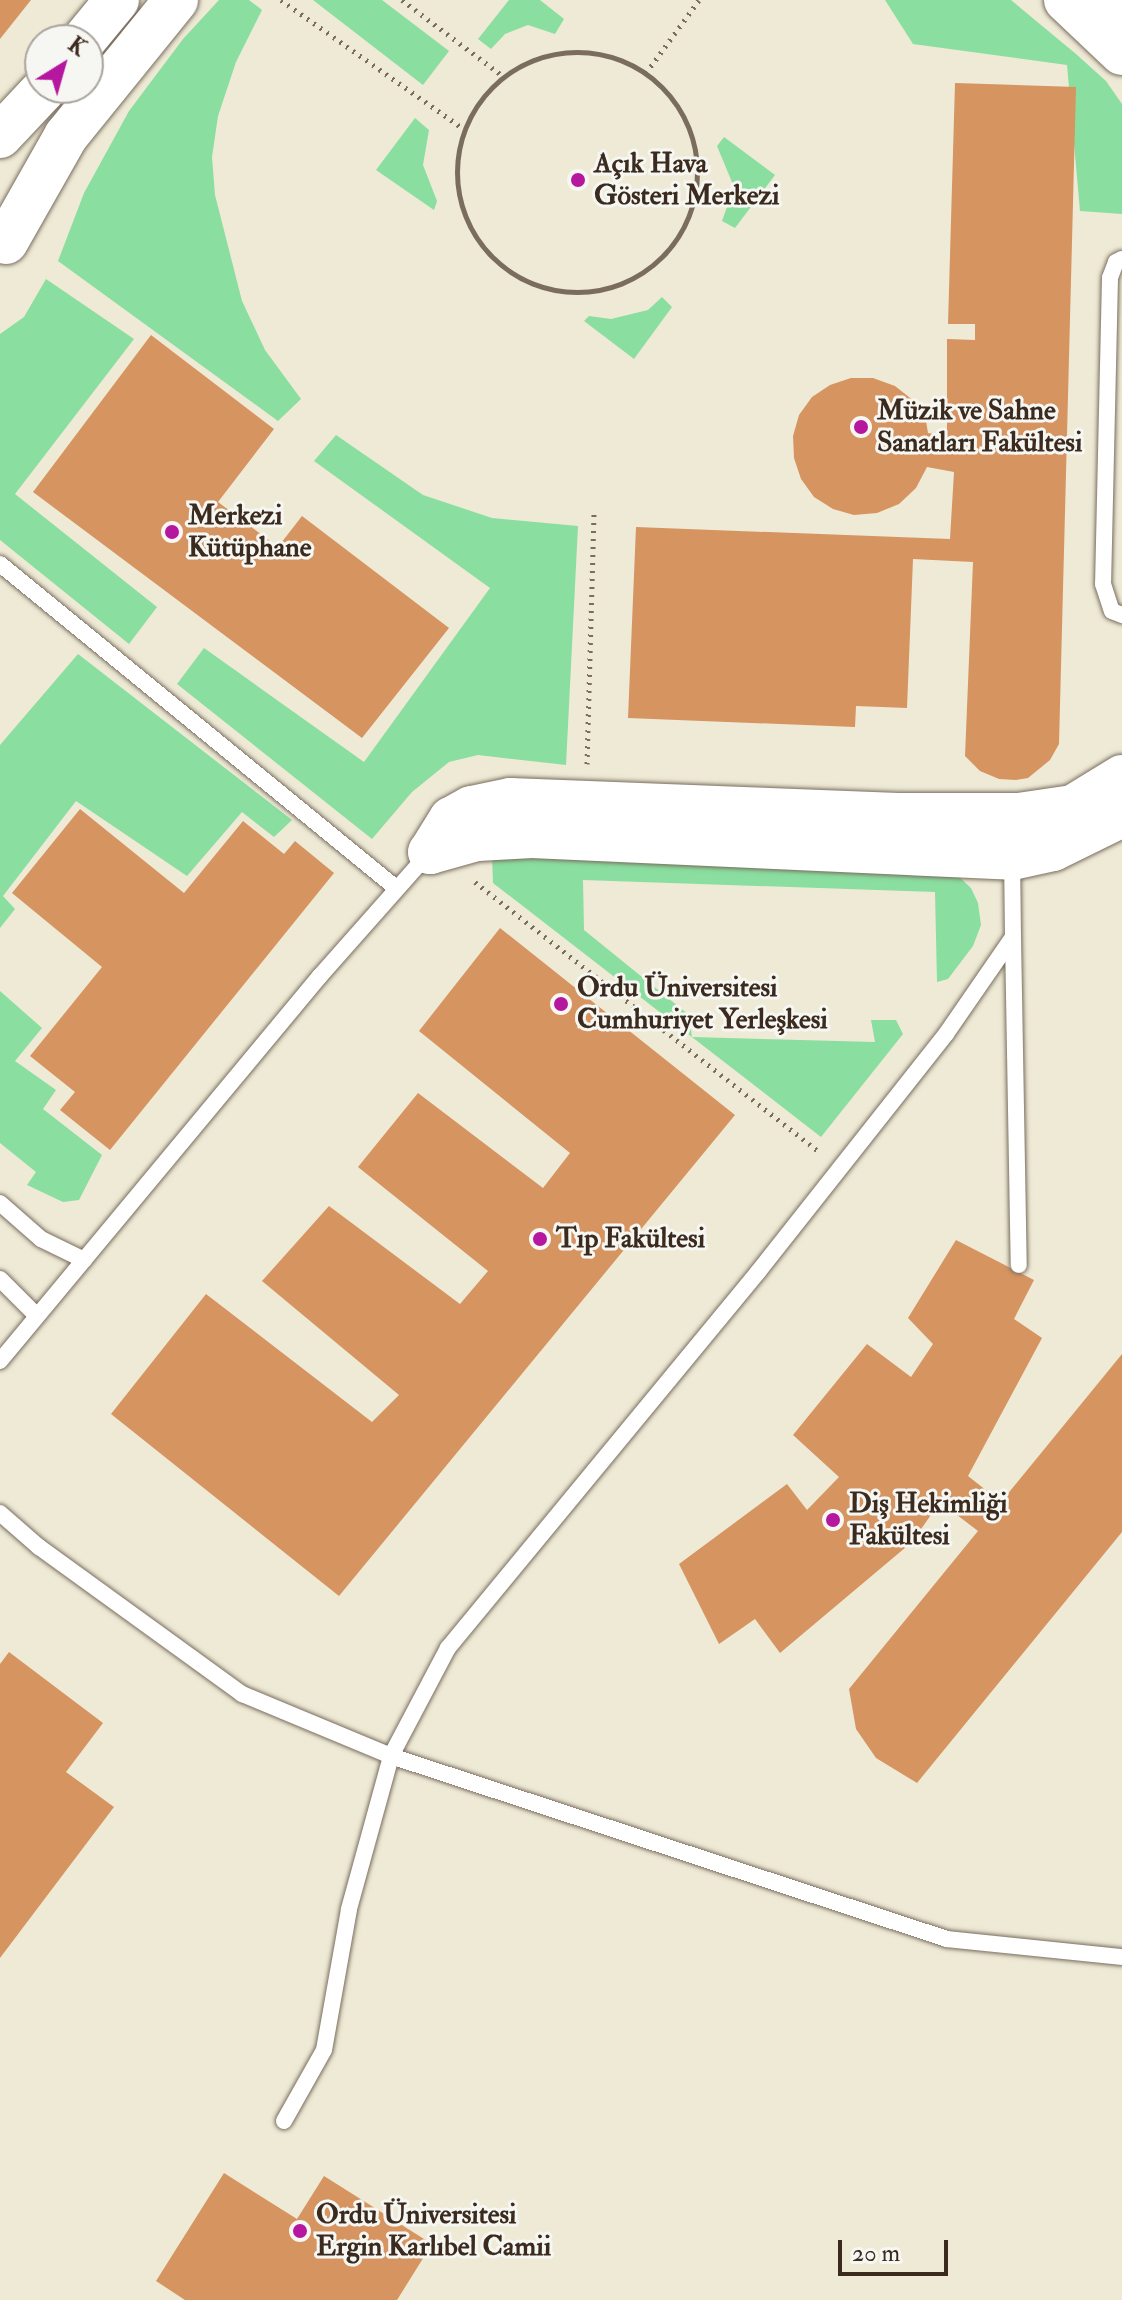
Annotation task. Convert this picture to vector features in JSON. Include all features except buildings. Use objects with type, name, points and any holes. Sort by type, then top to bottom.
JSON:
[{"type":"street","points":[[97,24],[117,0]]},
{"type":"street","points":[[2,240],[66,136],[176,0]]},
{"type":"street","points":[[1066,0],[1122,53]]},
{"type":"street","points":[[1114,0],[1122,8]]},
{"type":"street","points":[[0,136],[30,104]]},
{"type":"street","points":[[430,852],[451,819],[471,808],[510,800],[898,815],[1019,815],[1073,807],[1122,777]]},
{"type":"street","points":[[430,852],[477,839],[532,836],[1012,858],[1053,849],[1122,815]]},
{"type":"lane","points":[[1122,259],[1116,262],[1110,278],[1103,584],[1112,611],[1122,615]]},
{"type":"lane","points":[[0,564],[396,888]]},
{"type":"lane","points":[[0,1361],[396,888],[430,852]]},
{"type":"lane","points":[[1012,858],[1019,1265]]},
{"type":"lane","points":[[284,2121],[324,2050],[349,1909],[391,1756],[448,1648],[840,1168],[946,1034],[1013,937]]},
{"type":"lane","points":[[0,1203],[41,1239],[84,1260]]},
{"type":"lane","points":[[0,1279],[37,1316]]},
{"type":"lane","points":[[0,1513],[39,1547],[242,1694],[391,1756],[947,1939],[1122,1957]]},
{"type":"path","points":[[281,0],[464,129]]},
{"type":"path","points":[[402,0],[504,76]]},
{"type":"path","points":[[646,73],[699,0]]},
{"type":"path","points":[[566,51],[608,55],[646,73],[674,99],[691,133],[698,171],[693,208],[676,242],[649,270],[615,287],[578,294],[540,288],[506,271],[477,241],[459,203],[455,161],[464,129],[466,120],[491,86],[525,62],[566,51]]},
{"type":"path","points":[[586,777],[594,511]]},
{"type":"path","points":[[477,839],[475,882],[840,1168]]},
{"type":"green space","points":[[219,0],[249,0],[262,10],[236,62],[218,116],[212,157],[215,195],[242,301],[265,350],[301,399],[278,421],[58,261],[84,193],[129,111],[183,39]]},
{"type":"green space","points":[[313,0],[382,0],[449,51],[423,85]]},
{"type":"green space","points":[[509,0],[540,0],[564,19],[555,34],[528,25],[505,34],[491,49],[478,39]]},
{"type":"green space","points":[[885,0],[1011,0],[1106,81],[1122,104],[1122,214],[1080,211],[1067,65],[913,44]]},
{"type":"green space","points":[[415,118],[429,130],[423,165],[437,201],[434,210],[376,170]]},
{"type":"green space","points":[[724,137],[775,175],[735,228],[722,221],[734,187],[717,146]]},
{"type":"green space","points":[[46,279],[134,339],[15,494],[157,607],[129,644],[0,540],[0,334],[24,317]]},
{"type":"green space","points":[[662,297],[672,307],[634,359],[584,321],[589,316],[611,319],[648,310]]},
{"type":"green space","points":[[336,435],[423,495],[492,518],[578,526],[566,765],[478,755],[449,762],[412,792],[372,839],[177,684],[204,648],[364,762],[490,588],[314,461]]},
{"type":"green space","points":[[78,654],[292,820],[274,837],[242,812],[187,876],[76,801],[3,896],[15,909],[0,928],[0,745]]},
{"type":"green space","points":[[492,857],[924,867],[956,874],[971,888],[978,903],[981,925],[973,946],[948,979],[937,982],[935,892],[583,880],[584,930],[689,1015],[692,1037],[875,1042],[871,1020],[896,1020],[903,1034],[821,1137],[493,883]]},
{"type":"green space","points":[[0,991],[42,1028],[15,1061],[56,1090],[43,1109],[102,1155],[79,1200],[63,1202],[27,1185],[36,1172],[0,1143]]},
{"type":"place","name":"Açık Hava Gösteri Merkezi","points":[[578,180]]},
{"type":"place","name":"Müzik ve Sahne Sanatları Fakültesi","points":[[861,427]]},
{"type":"place","name":"Merkezi Kütüphane","points":[[172,532]]},
{"type":"place","name":"Ordu Üniversitesi Cumhuriyet Yerleşkesi","points":[[561,1004]]},
{"type":"place","name":"Tıp Fakültesi","points":[[540,1239]]},
{"type":"place","name":"Diş Hekimliği Fakültesi","points":[[833,1520]]},
{"type":"place","name":"Ordu Üniversitesi Ergin Karlıbel Camii","points":[[300,2231]]}]
